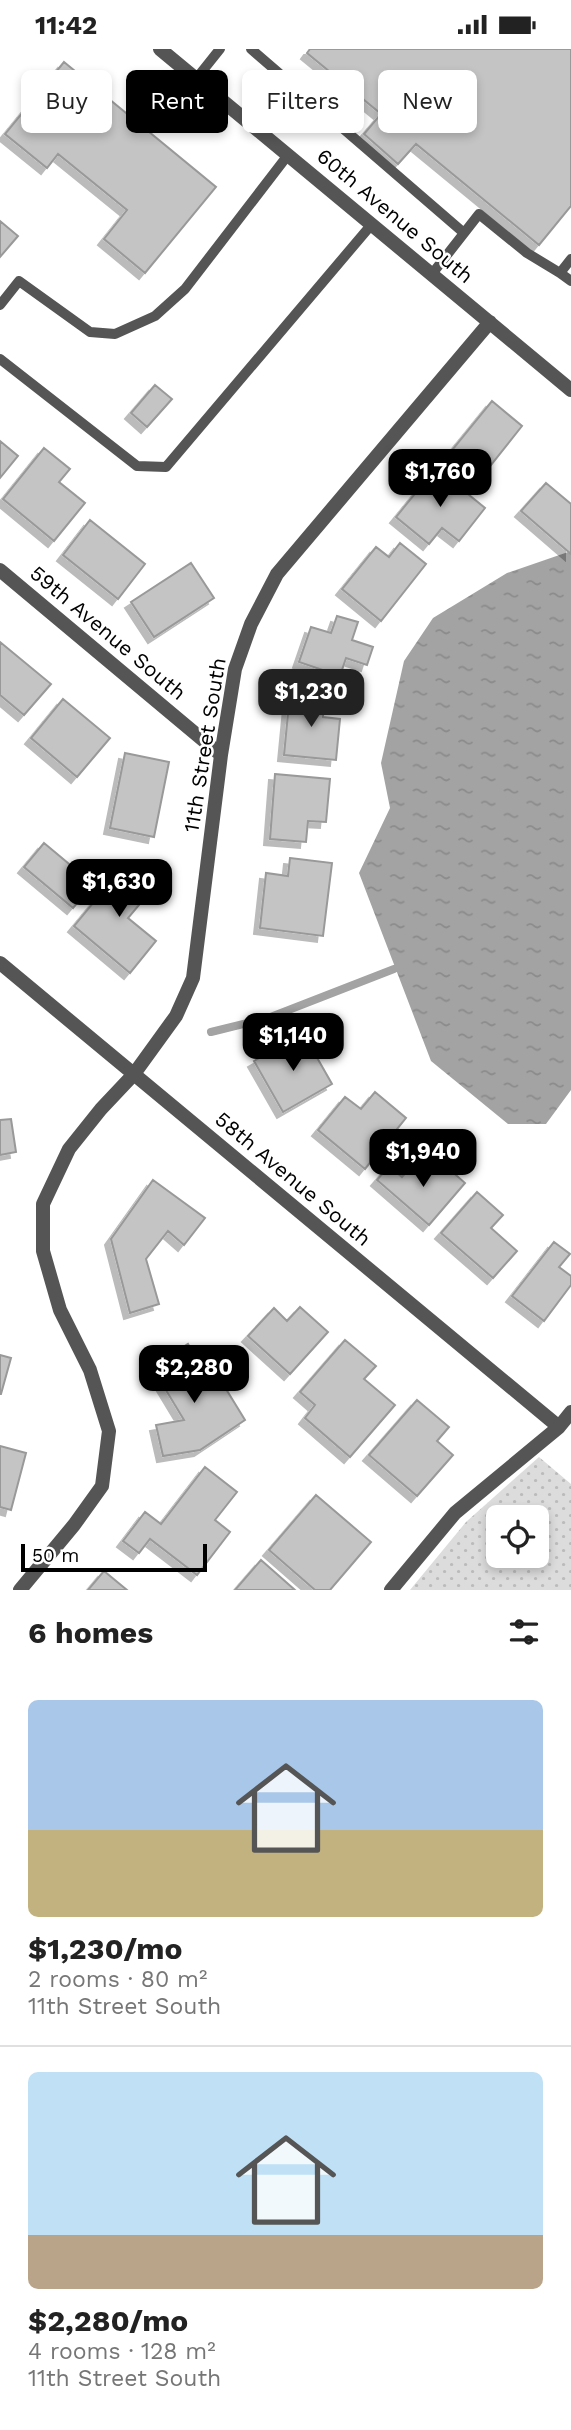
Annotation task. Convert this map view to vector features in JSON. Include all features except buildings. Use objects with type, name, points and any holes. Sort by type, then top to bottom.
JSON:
[{"type":"street","name":"60th Avenue South","points":[[160,49],[185,70]]},
{"type":"street","name":"60th Avenue South","points":[[228,105],[571,390]]},
{"type":"street","name":"11th Street South","points":[[20,1590],[103,1486],[109,1431],[90,1370],[60,1310],[43,1251],[43,1204],[69,1149],[134,1074],[176,1016],[193,978],[221,755],[236,669],[251,624],[277,574],[490,322]]},
{"type":"street","name":"59th Avenue South","points":[[0,570],[221,755]]},
{"type":"street","name":"58th Avenue South","points":[[0,963],[559,1427]]},
{"type":"street","points":[[391,1590],[455,1513],[559,1427],[571,1412]]},
{"type":"lane","points":[[203,70],[220,49]]},
{"type":"lane","points":[[251,49],[464,233]]},
{"type":"lane","points":[[0,305],[19,281],[90,332],[115,334],[155,316],[186,289],[288,155]]},
{"type":"lane","points":[[432,274],[479,214],[527,253],[571,281]]},
{"type":"lane","points":[[0,359],[137,466],[166,467],[372,224]]},
{"type":"lane","points":[[560,273],[571,259]]},
{"type":"shaded area","points":[[539,1457],[571,1484],[571,1590],[410,1590],[466,1522]]},
{"type":"water","points":[[571,551],[571,1090],[546,1124],[508,1124],[431,1061],[359,873],[390,808],[381,763],[404,661],[433,618],[507,573]]},
{"type":"waterway","points":[[211,1032],[268,1018],[394,969]]}]
